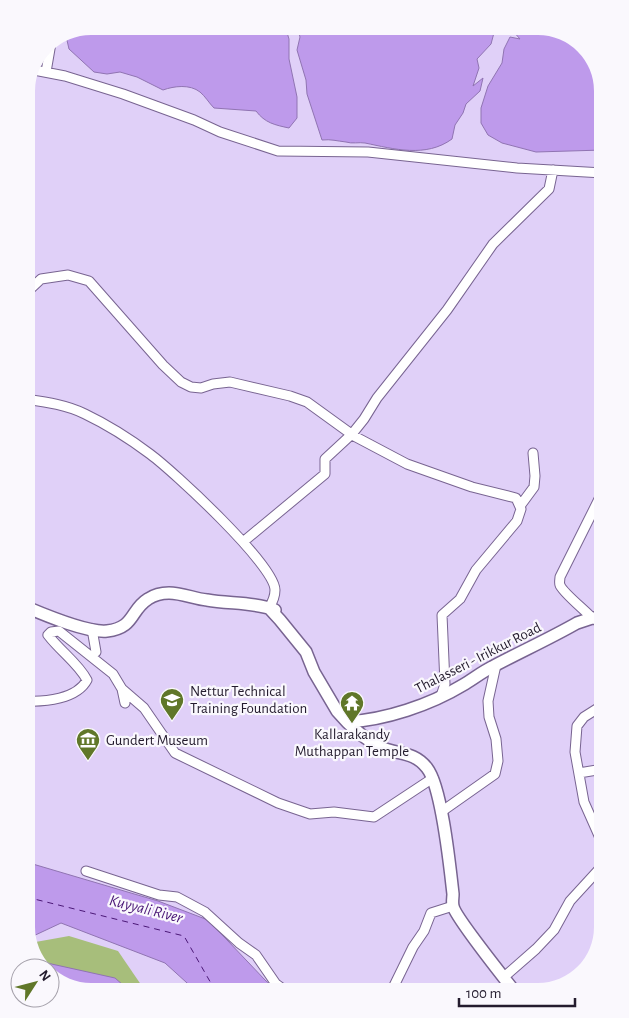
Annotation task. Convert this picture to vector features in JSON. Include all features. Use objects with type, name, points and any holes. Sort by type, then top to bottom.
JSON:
[{"type":"main road","points":[[35,610],[92,629],[109,631],[122,627],[130,621],[146,600],[157,594],[171,593],[206,600],[269,608],[306,652],[314,672],[337,711],[347,722],[362,736],[382,747],[408,754],[428,769],[433,778],[441,812],[451,875],[453,906],[464,924],[508,983]]},
{"type":"main road","name":"Thalasseri - Irikkur Road","points":[[347,722],[383,718],[441,696],[496,664],[578,623],[594,620]]},
{"type":"street","points":[[46,72],[48,56]]},
{"type":"street","points":[[39,71],[65,76],[123,94],[194,120],[220,132],[278,151],[368,152],[418,159],[468,162],[517,168],[594,172]]},
{"type":"street","points":[[243,542],[325,474],[325,459],[352,434],[377,398],[447,310],[493,244],[549,188],[554,170]]},
{"type":"street","points":[[35,285],[41,279],[68,275],[89,281],[163,365],[181,382],[191,387],[201,388],[230,382],[290,396],[307,402],[352,434],[407,464],[464,484],[516,498],[522,509],[517,521],[476,570],[460,599],[442,615],[445,684],[441,696]]},
{"type":"street","points":[[35,401],[66,406],[84,414],[127,438],[181,480],[243,542],[271,577],[275,589],[269,608]]},
{"type":"street","points":[[520,506],[534,487],[535,476],[532,453]]},
{"type":"street","points":[[594,510],[560,577],[559,583],[565,593],[594,617]]},
{"type":"street","points":[[92,629],[96,652]]},
{"type":"street","points":[[35,702],[62,697],[84,686],[87,680],[83,673],[60,651],[48,635],[51,632],[59,631],[113,674],[122,689],[144,708],[175,753],[278,803],[310,814],[334,812],[374,817],[433,778]]},
{"type":"street","points":[[441,812],[495,774],[498,761],[496,739],[489,718],[488,701],[496,664]]},
{"type":"street","points":[[122,689],[125,703]]},
{"type":"street","points":[[594,711],[584,717],[577,726],[575,752],[584,802],[594,824]]},
{"type":"street","points":[[579,773],[594,770]]},
{"type":"street","points":[[86,871],[159,895],[177,897],[205,912],[239,943],[256,955],[275,983]]},
{"type":"street","points":[[504,977],[536,949],[554,930],[570,901],[594,875]]},
{"type":"street","points":[[395,983],[413,947],[424,931],[431,913],[453,906]]},
{"type":"green space","points":[[69,936],[118,951],[140,983],[94,983],[60,970],[60,958],[44,958],[37,942]]},
{"type":"water","points":[[84,35],[288,35],[289,59],[297,97],[297,118],[289,128],[284,127],[267,121],[256,111],[214,108],[196,89],[177,87],[163,90],[137,77],[120,72],[107,74],[94,72],[69,49],[67,40]]},
{"type":"water","points":[[299,35],[493,35],[491,44],[477,59],[479,68],[473,86],[483,78],[480,91],[466,104],[463,113],[455,125],[452,139],[442,145],[421,150],[322,140],[307,94],[306,80],[297,50]]},
{"type":"water","points":[[516,35],[542,35],[556,38],[569,44],[585,60],[593,80],[594,150],[536,152],[502,143],[488,135],[481,123],[481,108],[488,86],[502,63],[504,49],[510,37],[520,39]]},
{"type":"water","name":"Kuyyali River","points":[[35,865],[158,901],[208,920],[269,983],[187,983],[165,963],[61,923],[35,935]]},
{"type":"water","points":[[60,966],[115,978],[121,983],[80,982],[60,974]]},
{"type":"ferry route","points":[[35,899],[184,936],[211,983]]},
{"type":"place","name":"Nettur Technical Training Foundation","points":[[172,721]]},
{"type":"place","name":"Kallarakandy Muthappan Temple","points":[[352,724]]},
{"type":"place","name":"Gundert Museum","points":[[88,761]]}]
